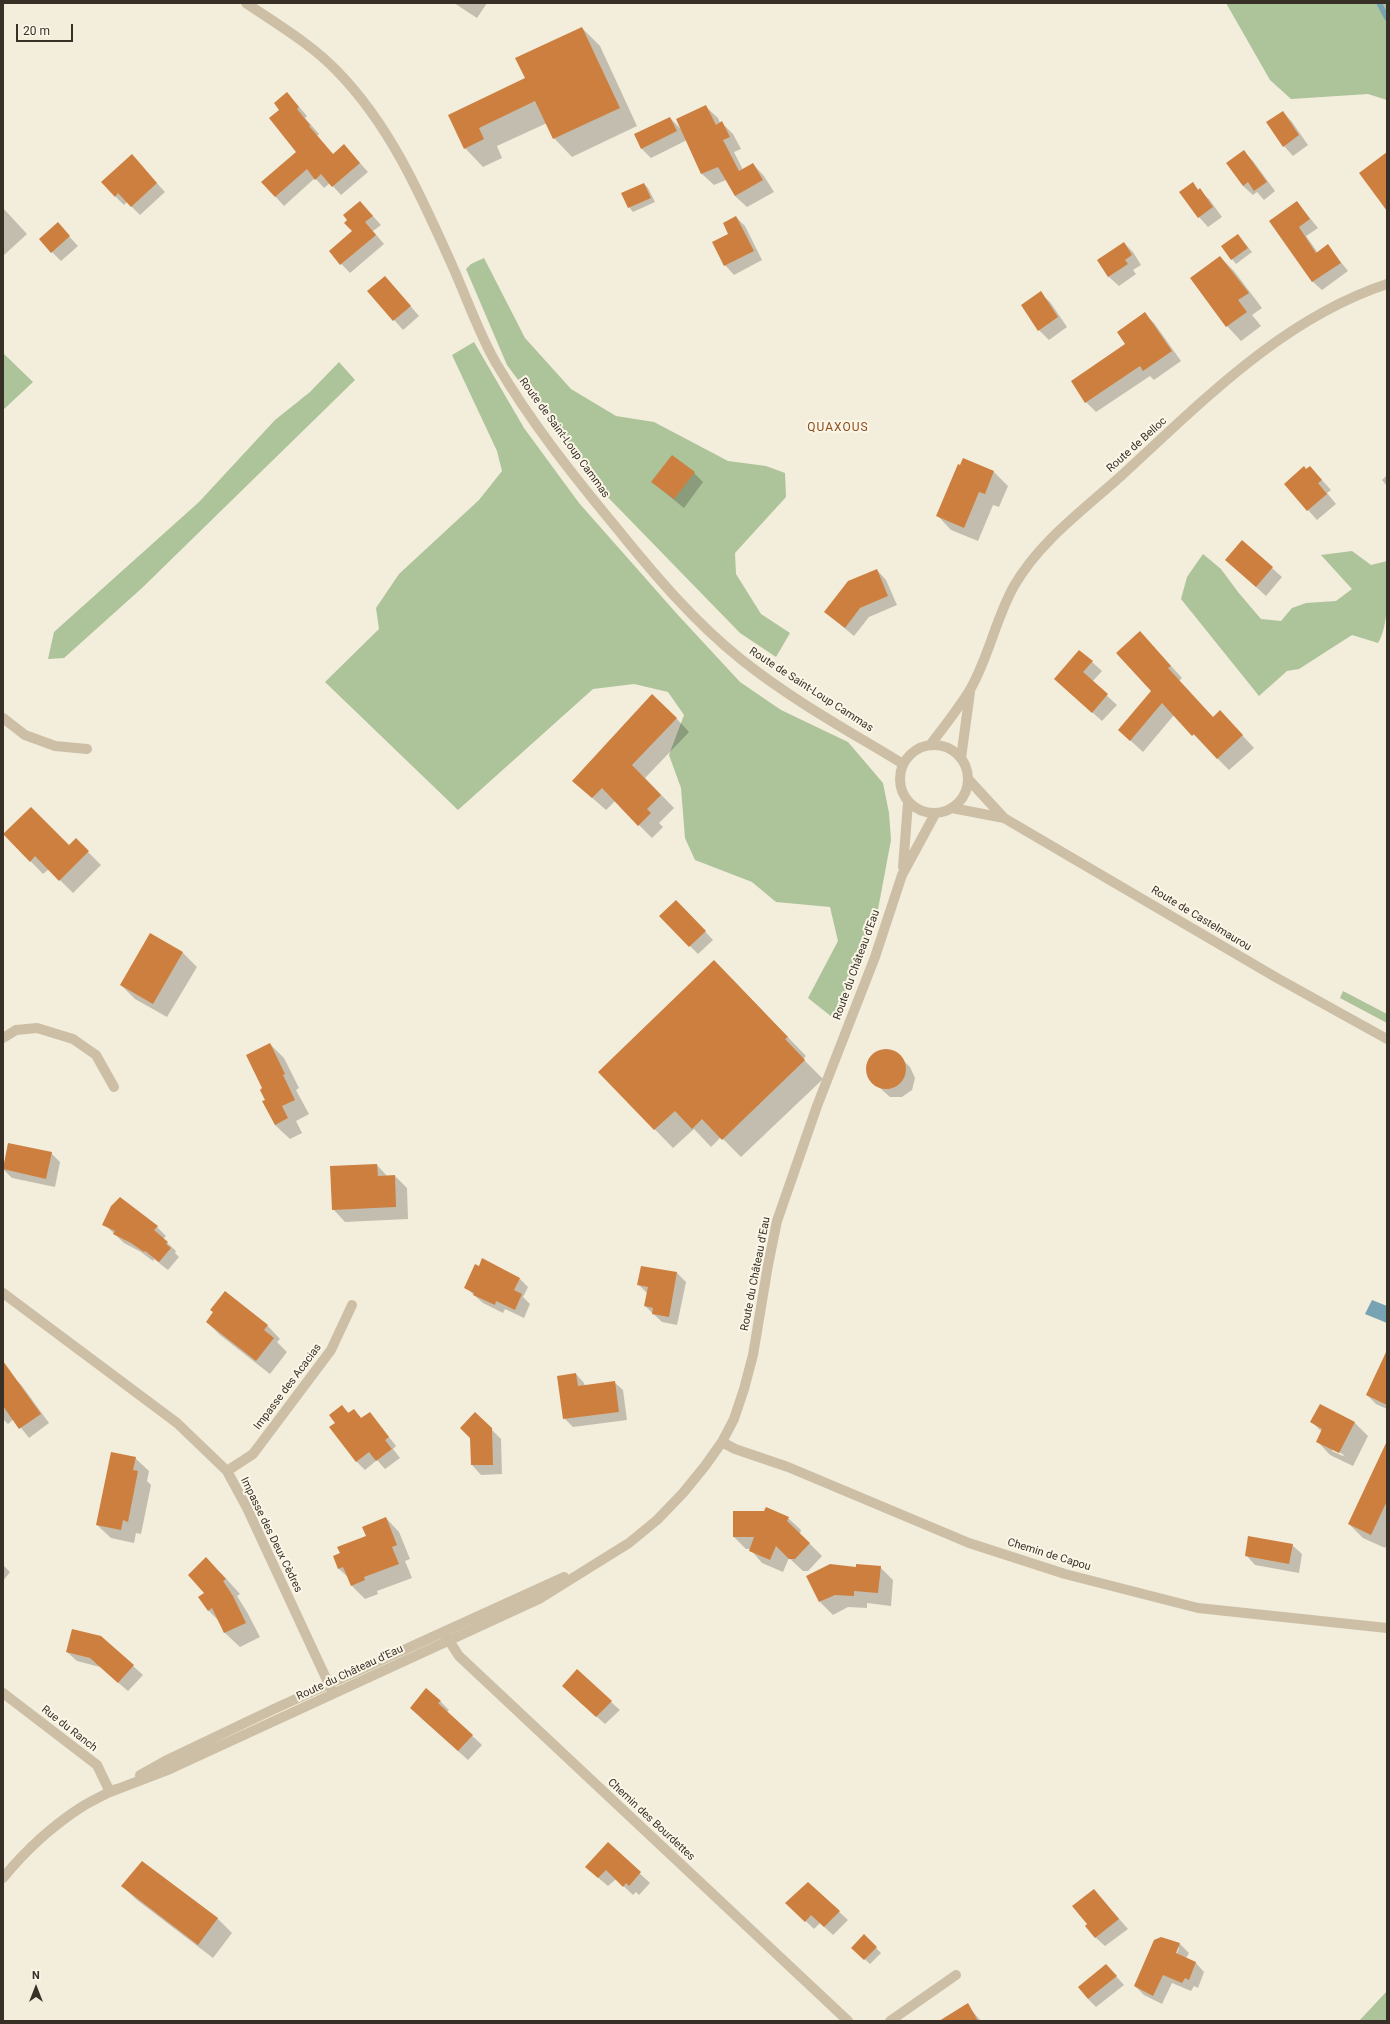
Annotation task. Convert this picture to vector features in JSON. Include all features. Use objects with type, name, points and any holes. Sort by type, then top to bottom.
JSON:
[{"type":"street","name":"Route de Saint-Loup Cammas","points":[[246,3],[286,30],[335,69],[378,120],[407,169],[451,263],[494,361],[522,404],[573,475],[638,554],[694,616],[742,660],[784,690],[903,764]]},
{"type":"street","name":"Route de Belloc","points":[[930,745],[971,688],[1014,586],[1034,556],[1066,525],[1245,365],[1298,326],[1337,304],[1387,284]]},
{"type":"street","name":"Route de Belloc","points":[[968,779],[966,768],[961,758],[971,688]]},
{"type":"street","points":[[3,718],[25,735],[33,738],[55,746],[87,749]]},
{"type":"street","points":[[961,758],[947,748],[930,745],[919,748],[909,754],[903,764],[899,777],[901,791],[908,803],[916,809],[925,813],[935,814],[952,808],[964,796],[968,779]]},
{"type":"street","name":"Route de Castelmaurou","points":[[968,779],[1004,818],[1276,978],[1387,1039]]},
{"type":"street","name":"Route du Château d'Eau","points":[[902,875],[906,846],[908,803]]},
{"type":"street","name":"Route de Castelmaurou","points":[[952,808],[1004,818]]},
{"type":"street","name":"Route du Château d'Eau","points":[[3,1878],[17,1861],[61,1822],[81,1808],[110,1792],[170,1769],[331,1690],[446,1637],[539,1599],[629,1543],[657,1520],[683,1493],[722,1442],[734,1418],[753,1355],[777,1220],[817,1106],[875,957],[902,875],[935,814]]},
{"type":"street","points":[[3,1038],[16,1030],[38,1028],[73,1039],[96,1055],[114,1087]]},
{"type":"street","name":"Impasse des Deux Cèdres","points":[[3,1293],[178,1423],[227,1471],[246,1506],[331,1690]]},
{"type":"street","name":"Impasse des Acacias","points":[[227,1471],[253,1454],[331,1350],[352,1305]]},
{"type":"street","name":"Chemin de Capou","points":[[722,1442],[735,1449],[788,1467],[969,1543],[1065,1574],[1198,1608],[1387,1628]]},
{"type":"street","name":"Chemin des Bourdettes","points":[[446,1637],[459,1656],[848,2021]]},
{"type":"street","name":"Rue du Ranch","points":[[3,1693],[97,1765],[110,1792]]},
{"type":"street","points":[[890,2021],[956,1975]]},
{"type":"green space","points":[[1226,3],[1387,3],[1387,100],[1368,94],[1291,99],[1270,80]]},
{"type":"green space","points":[[484,258],[525,338],[571,389],[616,416],[654,422],[728,461],[766,466],[785,473],[786,497],[735,553],[736,574],[761,614],[790,633],[776,657],[740,633],[596,485],[507,365],[466,269],[471,264]]},
{"type":"green space","points":[[474,342],[524,428],[579,503],[677,614],[740,682],[781,710],[848,742],[883,783],[889,813],[891,840],[876,920],[837,1021],[808,998],[838,941],[830,907],[776,902],[752,882],[695,860],[685,838],[681,788],[669,755],[684,715],[668,692],[634,684],[593,689],[458,810],[325,682],[379,629],[376,608],[399,574],[479,500],[502,471],[497,451],[452,355]]},
{"type":"green space","points":[[3,353],[33,382],[3,410]]},
{"type":"green space","points":[[339,362],[355,380],[142,588],[64,658],[48,659],[54,632],[199,502],[275,420],[310,392]]},
{"type":"green space","points":[[1352,551],[1371,565],[1387,561],[1386,615],[1382,635],[1378,643],[1352,635],[1299,669],[1287,671],[1259,696],[1181,599],[1187,577],[1203,554],[1221,569],[1261,619],[1281,621],[1292,608],[1306,603],[1336,601],[1352,589],[1321,555]]},
{"type":"green space","points":[[1343,991],[1387,1014],[1387,1023],[1340,998]]},
{"type":"green space","points":[[1387,1991],[1387,2021],[1359,2021]]},
{"type":"water","points":[[1372,1300],[1387,1306],[1387,1323],[1365,1314]]},
{"type":"building","points":[[582,27],[620,108],[553,139],[535,101],[479,128],[484,139],[464,149],[448,115],[525,78],[515,58]]},
{"type":"building","points":[[287,92],[299,107],[297,109],[310,125],[309,126],[333,154],[344,144],[360,163],[332,187],[321,174],[315,180],[307,169],[275,197],[261,182],[296,152],[269,118],[279,110],[274,103]]},
{"type":"building","points":[[706,105],[716,125],[722,121],[730,137],[723,140],[739,171],[753,163],[763,180],[735,196],[718,167],[701,174],[676,119]]},
{"type":"building","points":[[1283,111],[1299,135],[1283,147],[1266,122]]},
{"type":"building","points":[[670,117],[677,131],[641,149],[634,134]]},
{"type":"building","points":[[1244,150],[1267,182],[1254,191],[1248,182],[1243,186],[1226,163]]},
{"type":"building","points":[[1387,152],[1387,211],[1359,173]]},
{"type":"building","points":[[132,154],[157,183],[131,207],[118,193],[115,197],[101,182]]},
{"type":"building","points":[[1193,182],[1198,190],[1200,188],[1213,207],[1198,218],[1179,192]]},
{"type":"building","points":[[644,183],[651,198],[628,208],[621,193]]},
{"type":"building","points":[[360,201],[373,216],[365,222],[376,235],[340,265],[329,251],[352,231],[344,223],[347,220],[343,215]]},
{"type":"building","points":[[1297,201],[1310,219],[1299,227],[1316,253],[1328,244],[1341,263],[1312,282],[1269,221]]},
{"type":"building","points":[[736,216],[754,251],[724,266],[712,242],[728,234],[723,223]]},
{"type":"building","points":[[58,222],[70,236],[51,253],[39,239]]},
{"type":"building","points":[[1238,234],[1248,248],[1231,260],[1221,246]]},
{"type":"building","points":[[1124,242],[1132,255],[1125,260],[1128,264],[1108,277],[1097,260]]},
{"type":"building","points":[[1220,256],[1249,293],[1238,300],[1247,312],[1226,327],[1190,278]]},
{"type":"building","points":[[385,276],[411,306],[393,321],[367,291]]},
{"type":"building","points":[[1041,291],[1058,317],[1038,331],[1021,305]]},
{"type":"building","points":[[1145,312],[1172,351],[1143,371],[1140,366],[1085,403],[1071,381],[1125,344],[1117,332]]},
{"type":"building","points":[[672,455],[695,472],[674,499],[651,482]]},
{"type":"building","points":[[963,458],[994,471],[985,494],[979,492],[964,528],[936,516],[958,464],[960,465]]},
{"type":"building","points":[[1304,466],[1306,469],[1310,466],[1322,480],[1318,483],[1327,494],[1307,511],[1284,484]]},
{"type":"building","points":[[1242,540],[1273,567],[1256,587],[1225,560]]},
{"type":"building","points":[[877,569],[888,596],[860,608],[845,628],[824,612],[848,581]]},
{"type":"building","points":[[1140,631],[1171,666],[1168,668],[1213,717],[1220,710],[1243,735],[1217,759],[1194,734],[1192,736],[1162,703],[1130,741],[1118,730],[1151,691],[1116,653]]},
{"type":"building","points":[[1079,650],[1093,661],[1083,672],[1108,694],[1092,713],[1054,679]]},
{"type":"building","points":[[652,694],[677,718],[632,765],[661,795],[647,809],[651,813],[638,826],[602,788],[592,798],[572,781]]},
{"type":"building","points":[[31,807],[69,845],[76,838],[89,851],[59,881],[35,856],[30,862],[3,834]]},
{"type":"building","points":[[676,900],[706,931],[689,947],[659,916]]},
{"type":"building","points":[[150,933],[183,952],[153,1004],[120,985]]},
{"type":"building","points":[[714,960],[788,1037],[785,1039],[805,1060],[722,1140],[702,1119],[692,1129],[675,1111],[654,1130],[598,1072]]},
{"type":"building","points":[[270,1043],[285,1074],[283,1075],[295,1100],[282,1106],[288,1118],[275,1125],[262,1101],[265,1100],[260,1090],[262,1088],[246,1055]]},
{"type":"building","points":[[886,1049],[894,1051],[900,1055],[904,1061],[906,1069],[904,1077],[900,1083],[894,1087],[886,1089],[878,1087],[872,1083],[868,1077],[866,1069],[868,1061],[872,1055],[878,1051]]},
{"type":"building","points":[[8,1143],[52,1152],[46,1179],[3,1169]]},
{"type":"building","points":[[377,1164],[378,1176],[395,1175],[396,1207],[332,1210],[330,1166]]},
{"type":"building","points":[[120,1197],[158,1226],[154,1230],[168,1242],[166,1244],[171,1248],[159,1262],[145,1251],[144,1252],[131,1243],[113,1234],[115,1231],[102,1225],[111,1206]]},
{"type":"building","points":[[482,1258],[520,1278],[514,1290],[522,1294],[515,1310],[496,1301],[495,1305],[473,1295],[474,1293],[464,1288],[475,1264],[479,1266]]},
{"type":"building","points":[[641,1266],[677,1272],[669,1317],[652,1314],[653,1308],[644,1306],[648,1287],[637,1285]]},
{"type":"building","points":[[225,1291],[268,1325],[264,1330],[274,1338],[256,1361],[206,1322],[213,1312],[210,1310]]},
{"type":"building","points":[[1387,1350],[1387,1405],[1366,1395]]},
{"type":"building","points":[[3,1361],[41,1414],[19,1429],[3,1406]]},
{"type":"building","points":[[576,1373],[578,1386],[615,1381],[619,1412],[563,1419],[557,1376]]},
{"type":"building","points":[[1320,1404],[1355,1422],[1339,1453],[1316,1442],[1322,1429],[1310,1422]]},
{"type":"building","points":[[342,1405],[348,1413],[354,1409],[361,1418],[370,1412],[389,1437],[385,1440],[392,1449],[376,1461],[369,1452],[356,1462],[329,1427],[335,1423],[329,1415]]},
{"type":"building","points":[[475,1412],[492,1428],[493,1465],[471,1465],[470,1438],[460,1428]]},
{"type":"building","points":[[1387,1441],[1387,1501],[1371,1535],[1348,1524]]},
{"type":"building","points":[[111,1452],[136,1457],[133,1470],[138,1471],[128,1522],[123,1520],[121,1530],[96,1525]]},
{"type":"building","points":[[766,1507],[789,1517],[787,1521],[810,1543],[795,1559],[789,1559],[776,1546],[770,1560],[749,1551],[754,1537],[733,1537],[733,1511],[764,1511]]},
{"type":"building","points":[[386,1517],[397,1545],[392,1547],[399,1564],[364,1577],[365,1580],[351,1586],[343,1567],[338,1569],[333,1556],[340,1553],[337,1547],[366,1536],[362,1527]]},
{"type":"building","points":[[1248,1536],[1293,1544],[1289,1564],[1245,1556]]},
{"type":"building","points":[[206,1557],[226,1579],[223,1581],[233,1596],[246,1623],[224,1633],[212,1608],[208,1611],[198,1597],[204,1593],[188,1575]]},
{"type":"building","points":[[830,1564],[856,1567],[856,1564],[881,1566],[878,1593],[854,1591],[854,1596],[835,1595],[819,1602],[806,1576]]},
{"type":"building","points":[[72,1629],[101,1636],[134,1665],[118,1683],[90,1658],[66,1652]]},
{"type":"building","points":[[577,1669],[612,1701],[596,1717],[562,1686]]},
{"type":"building","points":[[426,1688],[441,1701],[438,1703],[473,1735],[458,1751],[410,1708]]},
{"type":"building","points":[[608,1842],[641,1872],[629,1886],[626,1883],[623,1887],[606,1870],[598,1878],[585,1867]]},
{"type":"building","points":[[142,1861],[218,1918],[198,1945],[121,1886]]},
{"type":"building","points":[[808,1882],[840,1911],[824,1927],[811,1915],[805,1922],[785,1903]]},
{"type":"building","points":[[1094,1889],[1119,1919],[1095,1938],[1085,1926],[1087,1924],[1072,1906]]},
{"type":"building","points":[[864,1934],[877,1947],[864,1960],[851,1948]]},
{"type":"building","points":[[1161,1937],[1180,1943],[1176,1953],[1196,1962],[1189,1980],[1185,1978],[1182,1983],[1163,1975],[1153,1996],[1134,1986],[1154,1940]]},
{"type":"building","points":[[1106,1964],[1117,1976],[1088,1999],[1078,1987]]},
{"type":"building","points":[[968,2003],[978,2021],[939,2021]]},
{"type":"waterway","points":[[1379,3],[1387,18]]},
{"type":"district","name":"QUAXOUS","points":[[838,428]]}]
